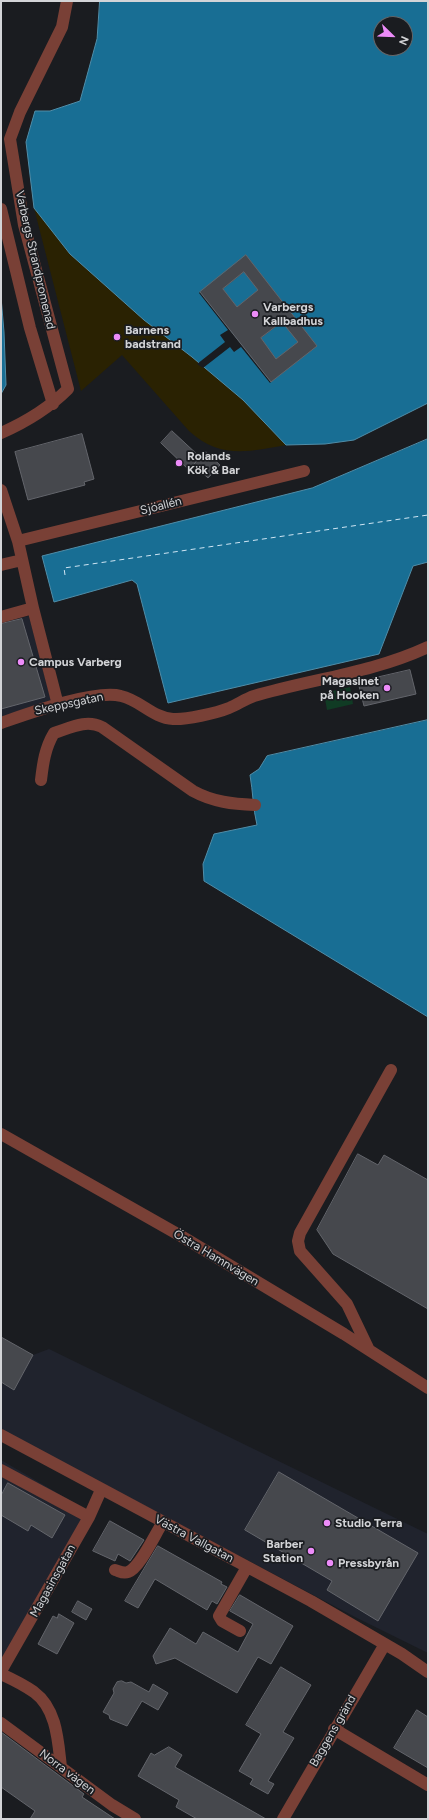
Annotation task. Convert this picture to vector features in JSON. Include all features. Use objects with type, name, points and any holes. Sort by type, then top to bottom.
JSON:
[{"type":"street","name":"Varbergs Strandpromenad","points":[[53,404],[68,389],[24,225],[10,139],[20,112],[62,27],[67,1]]},
{"type":"street","points":[[1,209],[30,328],[53,404],[24,422],[1,433]]},
{"type":"street","name":"Sjöallén","points":[[18,541],[304,471]]},
{"type":"street","points":[[1,490],[18,541],[33,608],[58,704]]},
{"type":"street","points":[[1,565],[22,560]]},
{"type":"street","points":[[1,617],[33,608]]},
{"type":"street","name":"Skeppsgatan","points":[[1,723],[30,712],[58,704],[100,696],[121,696],[154,714],[173,720],[186,719],[228,709],[252,697],[381,666],[428,647]]},
{"type":"street","points":[[41,780],[43,760],[47,744],[54,733],[84,724],[97,725],[204,797],[221,802],[255,805]]},
{"type":"street","points":[[370,1351],[346,1304],[300,1251],[298,1241],[300,1233],[391,1070]]},
{"type":"street","name":"Östra Hamnvägen","points":[[1,1134],[181,1236],[428,1388]]},
{"type":"street","name":"Västra Vallgatan","points":[[1,1435],[101,1490],[311,1601],[385,1644],[428,1672]]},
{"type":"street","points":[[1,1470],[89,1517]]},
{"type":"street","name":"Magasinsgatan","points":[[1,1672],[89,1517],[101,1490]]},
{"type":"street","points":[[115,1570],[123,1573],[136,1567],[163,1522]]},
{"type":"street","points":[[240,1631],[222,1621],[219,1616],[247,1567]]},
{"type":"street","name":"Baggens gränd","points":[[283,1819],[334,1729],[385,1644]]},
{"type":"street","points":[[1,1672],[34,1692],[46,1705],[57,1732],[60,1767]]},
{"type":"street","name":"Norra vägen","points":[[1,1722],[112,1806],[135,1819]]},
{"type":"street","points":[[334,1729],[428,1785]]},
{"type":"shaded area","name":"Campus Varberg","points":[[29,616],[51,700],[1,718],[1,623]]},
{"type":"shaded area","points":[[49,1349],[428,1534],[428,1653],[355,1617],[1,1430],[1,1383],[14,1390],[33,1355]]},
{"type":"shaded area","points":[[1,1460],[95,1515],[1,1675]]},
{"type":"green space","points":[[350,687],[353,704],[327,710],[324,693]]},
{"type":"sand","name":"Barnens badstrand","points":[[34,208],[70,254],[144,320],[192,357],[243,400],[286,445],[259,450],[235,451],[223,450],[201,440],[189,431],[122,355],[81,391]]},
{"type":"water","points":[[100,1],[428,1],[428,403],[354,440],[325,444],[286,445],[243,400],[192,357],[144,320],[70,254],[34,208],[26,142],[35,111],[50,111],[80,101],[97,39]]},
{"type":"water","points":[[1,297],[6,385],[1,394]]},
{"type":"water","points":[[428,439],[428,562],[413,566],[379,654],[168,703],[137,584],[132,580],[54,602],[42,556],[312,488]]},
{"type":"water","points":[[428,720],[428,1017],[204,881],[203,864],[214,834],[257,825],[250,775],[259,769],[267,756]]},
{"type":"pier","points":[[200,292],[271,382],[270,383],[241,347],[234,352],[230,347],[203,368],[197,364],[225,342],[220,335],[228,330],[199,293]]},
{"type":"building","name":"Varbergs Kallbadhus","points":[[246,255],[317,346],[271,382],[200,292]],"holes":[[[244,272],[258,290],[237,307],[223,289]],[[282,322],[298,342],[276,359],[261,338]]]},
{"type":"building","points":[[172,431],[200,457],[189,470],[161,443]]},
{"type":"building","points":[[82,434],[94,479],[84,482],[85,485],[28,500],[15,452]]},
{"type":"building","points":[[206,452],[220,465],[208,478],[194,465]]},
{"type":"building","name":"Campus Varberg","points":[[22,619],[45,697],[1,709],[1,624]]},
{"type":"building","name":"Magasinet på Hooken","points":[[410,670],[416,694],[364,706],[358,682]]},
{"type":"building","points":[[358,1154],[378,1165],[384,1155],[428,1180],[428,1309],[333,1254],[317,1230]]},
{"type":"building","points":[[1,1337],[33,1355],[14,1390],[1,1382]]},
{"type":"building","points":[[279,1472],[418,1553],[378,1621],[327,1590],[332,1581],[245,1530]]},
{"type":"building","points":[[8,1483],[65,1515],[52,1538],[31,1525],[28,1531],[1,1515],[1,1496]]},
{"type":"building","points":[[110,1521],[144,1540],[130,1561],[118,1554],[115,1561],[93,1551]]},
{"type":"building","points":[[158,1546],[222,1582],[221,1584],[227,1587],[217,1604],[212,1601],[207,1610],[155,1579],[138,1608],[125,1601]]},
{"type":"building","points":[[240,1595],[293,1626],[271,1664],[258,1657],[237,1693],[175,1658],[156,1664],[153,1656],[170,1628],[196,1644],[203,1632],[238,1652],[253,1624],[230,1611]]},
{"type":"building","points":[[78,1601],[92,1609],[86,1620],[72,1612]]},
{"type":"building","points":[[59,1614],[74,1623],[57,1654],[38,1644],[53,1616],[57,1618]]},
{"type":"building","points":[[281,1667],[311,1685],[283,1732],[294,1738],[268,1781],[274,1784],[268,1794],[250,1784],[253,1779],[239,1771],[261,1734],[246,1725]]},
{"type":"building","points":[[122,1681],[126,1683],[131,1682],[149,1692],[153,1684],[168,1693],[158,1710],[142,1701],[127,1726],[110,1719],[109,1715],[103,1712],[114,1693],[113,1689],[117,1682]]},
{"type":"building","points":[[417,1710],[428,1717],[428,1768],[394,1748]]},
{"type":"building","points":[[1,1732],[84,1794],[82,1797],[115,1819],[30,1819],[35,1811],[1,1787]]},
{"type":"building","points":[[169,1747],[182,1755],[175,1767],[266,1819],[197,1819],[176,1807],[179,1800],[138,1776],[151,1753],[154,1755]]},
{"type":"ferry route","points":[[65,575],[64,568],[428,515]]},
{"type":"place","name":"Varbergs Kallbadhus","points":[[255,314]]},
{"type":"place","name":"Barnens badstrand","points":[[117,337]]},
{"type":"place","name":"Rolands Kök & Bar","points":[[179,463]]},
{"type":"place","name":"Campus Varberg","points":[[21,662]]},
{"type":"place","name":"Magasinet på Hooken","points":[[387,688]]},
{"type":"place","name":"Studio Terra","points":[[327,1523]]},
{"type":"place","name":"Barber Station","points":[[311,1551]]},
{"type":"place","name":"Pressbyrån","points":[[330,1563]]}]
